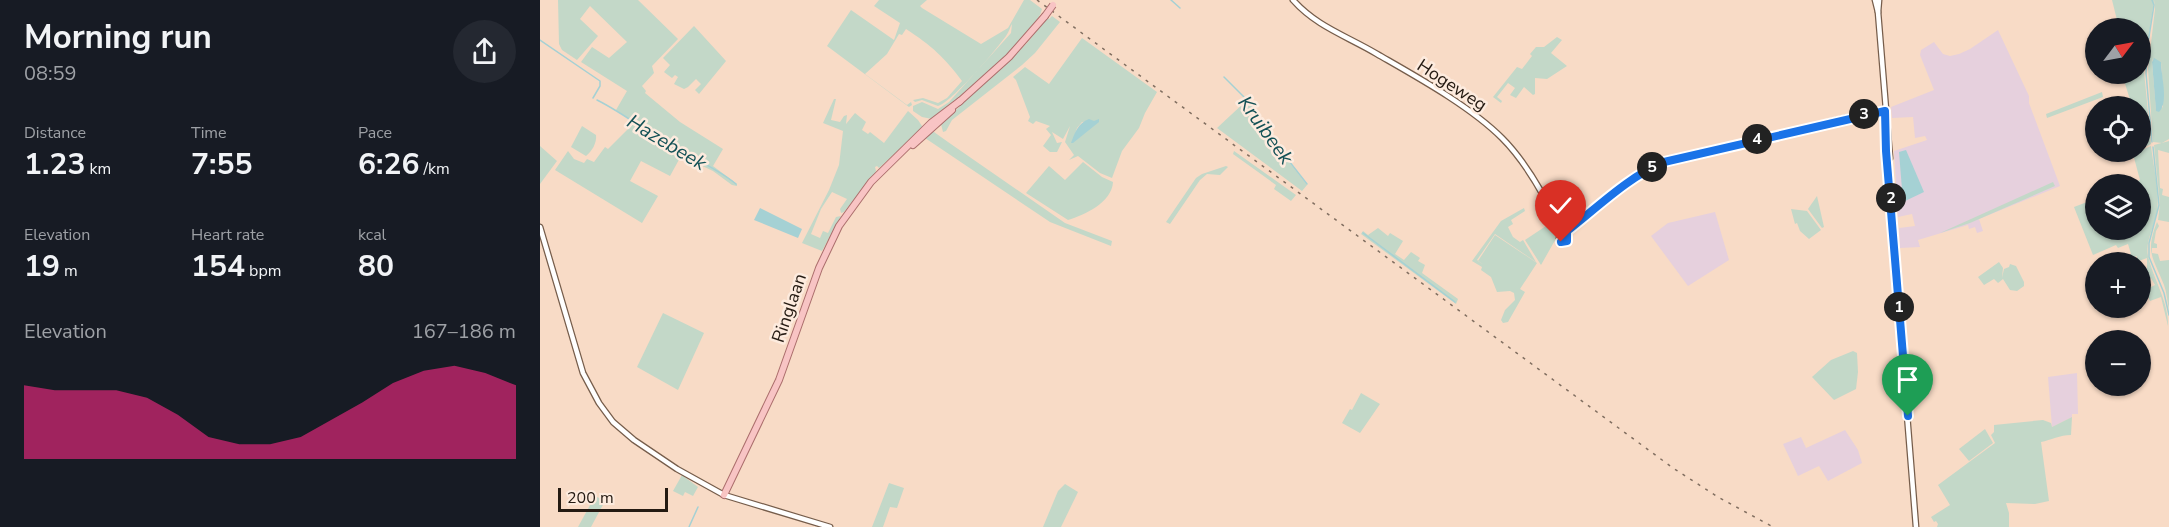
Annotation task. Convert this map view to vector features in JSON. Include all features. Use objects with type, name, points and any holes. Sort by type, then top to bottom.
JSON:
[{"type":"main road","name":"Ringlaan","points":[[722,494],[779,380],[819,268],[833,236],[862,193],[931,123],[960,101],[1009,57],[1055,3]]},
{"type":"street","name":"Hogeweg","points":[[1293,0],[1322,25],[1367,48],[1420,80],[1489,126],[1522,162],[1564,230],[1639,175],[1664,162],[1885,111]]},
{"type":"street","points":[[1877,0],[1916,527]]},
{"type":"street","points":[[540,227],[583,372],[599,403],[613,422],[634,440],[677,469],[722,494],[830,527]]},
{"type":"shaded area","points":[[1998,30],[2029,96],[2029,103],[2060,186],[1979,219],[1983,231],[1977,233],[1975,227],[1969,229],[1968,225],[1918,240],[1920,247],[1900,248],[1899,228],[1915,226],[1912,214],[1898,217],[1894,151],[1927,140],[1925,136],[1915,138],[1913,117],[1892,118],[1891,107],[1934,90],[1920,55],[1921,50],[1934,42],[1943,54],[1950,56],[1959,54]]},
{"type":"shaded area","points":[[1715,212],[1729,260],[1688,286],[1651,236],[1668,223]]},
{"type":"shaded area","points":[[2077,373],[2078,414],[2072,414],[2072,417],[2052,427],[2048,377]]},
{"type":"shaded area","points":[[1845,430],[1858,450],[1862,463],[1828,481],[1819,466],[1798,476],[1783,444],[1801,437],[1806,448]]},
{"type":"green space","points":[[558,0],[638,0],[678,39],[652,66],[654,73],[642,86],[645,93],[680,122],[723,149],[713,166],[737,186],[732,185],[713,171],[681,156],[670,176],[641,161],[630,181],[658,196],[642,223],[555,170],[568,151],[574,159],[584,163],[587,159],[594,162],[605,147],[608,149],[634,123],[616,110],[627,91],[581,62],[592,47],[609,58],[627,42],[590,6],[580,19],[598,36],[577,60],[562,50],[559,44]]},
{"type":"green space","points":[[879,0],[927,0],[920,6],[922,8],[981,44],[1008,28],[1024,0],[1030,0],[1042,9],[1037,20],[1011,50],[932,119],[922,117],[913,111],[913,106],[922,102],[938,109],[949,102],[973,75],[938,106],[922,100],[915,102],[913,100],[923,98],[938,103],[947,98],[962,81],[937,52],[906,29],[902,35],[899,34],[887,54],[865,74],[907,105],[911,102],[912,105],[909,107],[827,46],[851,10],[894,40],[900,23],[874,6]],"holes":[[[1012,24],[1011,33],[976,72],[1006,36]]]},
{"type":"green space","points":[[2112,0],[2154,0],[2151,21],[2151,18],[2116,18]]},
{"type":"green space","points":[[2154,0],[2169,0],[2169,139],[2162,143],[2153,142],[2149,84],[2151,84]],"holes":[[[2153,59],[2161,62],[2163,107],[2156,110]]]},
{"type":"green space","points":[[1052,16],[1060,22],[1035,53],[952,120],[943,132],[941,124],[1027,43],[1047,18]]},
{"type":"green space","points":[[694,26],[726,61],[699,94],[695,90],[701,84],[696,79],[684,89],[674,84],[678,77],[675,75],[672,78],[664,72],[670,65],[663,58]]},
{"type":"green space","points":[[1557,37],[1562,40],[1551,53],[1567,66],[1547,79],[1535,78],[1535,94],[1533,95],[1524,87],[1516,98],[1510,95],[1515,88],[1508,83],[1497,97],[1502,101],[1501,103],[1493,97],[1517,67],[1522,69],[1536,47],[1544,47]]},
{"type":"green space","points":[[1082,38],[1157,92],[1139,128],[1122,151],[1112,178],[1100,173],[1078,156],[1069,160],[1074,155],[1065,142],[1070,126],[1063,139],[1052,132],[1057,143],[1062,142],[1057,152],[1050,152],[1043,146],[1051,135],[1046,129],[1050,126],[1036,121],[1033,124],[1028,121],[1030,117],[1013,77],[1025,67],[1049,84]],"holes":[[[1099,121],[1072,143],[1077,128],[1082,122]]]},
{"type":"green space","points":[[2125,84],[2145,84],[2146,96],[2129,96]]},
{"type":"green space","points":[[836,99],[831,120],[840,122],[847,115],[846,124],[855,113],[866,122],[862,130],[868,134],[870,132],[884,143],[908,111],[918,120],[922,129],[879,168],[875,167],[874,175],[844,212],[841,213],[840,209],[847,199],[832,192],[821,209],[811,234],[820,238],[823,231],[828,233],[836,217],[841,216],[822,251],[802,243],[839,165],[843,131],[823,123]]},
{"type":"green space","points":[[2085,99],[2085,104],[2047,118],[2046,114]]},
{"type":"green space","points":[[1246,101],[1251,105],[1270,138],[1307,185],[1302,191],[1217,128]]},
{"type":"green space","points":[[582,126],[596,135],[594,147],[586,156],[571,147]]},
{"type":"green space","points":[[930,132],[934,132],[1065,223],[1112,241],[1111,246],[1050,222],[925,138]]},
{"type":"green space","points":[[2169,141],[2169,153],[2158,150],[2160,188],[2163,189],[2162,195],[2169,197],[2169,222],[2158,220],[2160,204],[2154,145]]},
{"type":"green space","points":[[540,146],[557,161],[540,184]]},
{"type":"green space","points":[[2151,146],[2158,204],[2151,233],[2151,174],[2138,174],[2135,162],[2151,162]]},
{"type":"green space","points":[[1234,151],[1296,195],[1291,201],[1274,189],[1276,185],[1233,154]]},
{"type":"green space","points":[[1083,162],[1102,177],[1113,182],[1108,196],[1096,207],[1082,215],[1068,220],[1026,193],[1049,166],[1065,180]]},
{"type":"green space","points":[[1226,166],[1228,167],[1220,175],[1207,174],[1200,180],[1170,224],[1166,222],[1196,178]]},
{"type":"green space","points":[[2053,182],[2055,186],[1970,223],[1940,233]]},
{"type":"green space","points":[[1817,196],[1824,227],[1822,228],[1808,209]]},
{"type":"green space","points":[[2085,203],[2085,235],[2074,207]]},
{"type":"green space","points":[[1524,208],[1525,211],[1511,220],[1513,224],[1508,227],[1513,237],[1520,242],[1523,240],[1536,262],[1495,234],[1478,261],[1495,235],[1537,263],[1520,289],[1525,292],[1508,322],[1503,323],[1501,320],[1505,310],[1515,300],[1514,293],[1497,292],[1491,277],[1481,270],[1482,267],[1472,261],[1501,221]]},
{"type":"green space","points":[[1791,209],[1807,211],[1821,230],[1809,239],[1800,231],[1797,223],[1795,224]]},
{"type":"green space","points":[[1547,211],[1558,235],[1541,265],[1525,240],[1549,224],[1544,214]]},
{"type":"green space","points":[[2157,222],[2159,226],[2154,243],[2157,244],[2157,248],[2152,248],[2152,253],[2158,254],[2160,261],[2169,260],[2169,309],[2165,288],[2154,261],[2152,255],[2151,248]]},
{"type":"green space","points":[[1378,228],[1388,236],[1390,233],[1403,241],[1395,254],[1404,260],[1411,252],[1420,258],[1418,261],[1425,265],[1422,273],[1458,299],[1456,304],[1361,234],[1363,231],[1368,235]]},
{"type":"green space","points":[[2087,240],[2149,240],[2147,252],[2130,252],[2128,244],[2092,252]]},
{"type":"green space","points":[[1999,262],[2003,268],[2002,278],[2004,269],[2010,264],[2016,266],[2024,286],[2017,291],[2010,290],[2003,279],[1998,283],[1994,279],[1984,285],[1978,277]]},
{"type":"green space","points":[[2151,267],[2166,308],[2168,326],[2161,297],[2151,301],[2151,287],[2155,285],[2151,278]]},
{"type":"green space","points":[[663,313],[704,333],[678,390],[637,367]]},
{"type":"green space","points":[[1853,351],[1857,353],[1856,389],[1834,400],[1812,377],[1831,360]]},
{"type":"green space","points":[[1361,393],[1380,404],[1360,433],[1342,423]]},
{"type":"green space","points":[[2072,417],[2071,435],[2041,442],[2049,501],[2035,504],[2006,503],[2009,527],[1937,527],[1938,524],[1931,517],[1950,505],[1938,485],[1995,443],[1991,435],[1994,432],[1994,425],[2043,420],[2051,423],[2052,427]]},
{"type":"green space","points":[[1985,429],[1993,443],[1969,461],[1959,449]]},
{"type":"green space","points":[[682,475],[698,487],[693,496],[685,492],[683,496],[673,491]]},
{"type":"green space","points":[[889,483],[904,488],[897,508],[890,507],[883,527],[872,527]]},
{"type":"green space","points":[[1065,484],[1078,492],[1061,527],[1043,527],[1058,491]]},
{"type":"green space","points":[[595,496],[605,501],[591,527],[578,527]]},
{"type":"water","points":[[2154,58],[2161,62],[2164,89],[2164,102],[2159,112],[2156,111],[2152,62]]},
{"type":"water","points":[[1089,119],[1094,121],[1099,119],[1099,122],[1071,143],[1080,125]]},
{"type":"water","points":[[1906,150],[1924,192],[1903,202],[1899,152]]},
{"type":"water","points":[[760,208],[802,229],[798,238],[754,220]]},
{"type":"waterway","name":"Kruibeek","points":[[1171,0],[1180,8]]},
{"type":"waterway","points":[[2152,0],[2154,5],[2146,73],[2152,142]]},
{"type":"waterway","name":"Hazebeek","points":[[540,40],[600,81],[600,86],[593,98]]},
{"type":"waterway","name":"Kruibeek","points":[[1224,77],[1251,104],[1271,138],[1307,184]]},
{"type":"waterway","name":"Hazebeek","points":[[597,100],[736,184]]},
{"type":"waterway","points":[[2153,147],[2159,205],[2149,243],[2149,257],[2164,293],[2169,315]]},
{"type":"waterway","name":"Kruibeek","points":[[1363,233],[1455,302]]},
{"type":"waterway","name":"Hazebeek","points":[[689,527],[698,507]]},
{"type":"railway","points":[[1037,0],[1673,468],[1718,497],[1773,527]]},
{"type":"route","points":[[1561,242],[1567,241],[1567,231],[1601,204],[1639,175],[1664,162],[1885,111],[1888,145],[1886,151],[1908,416]]}]
